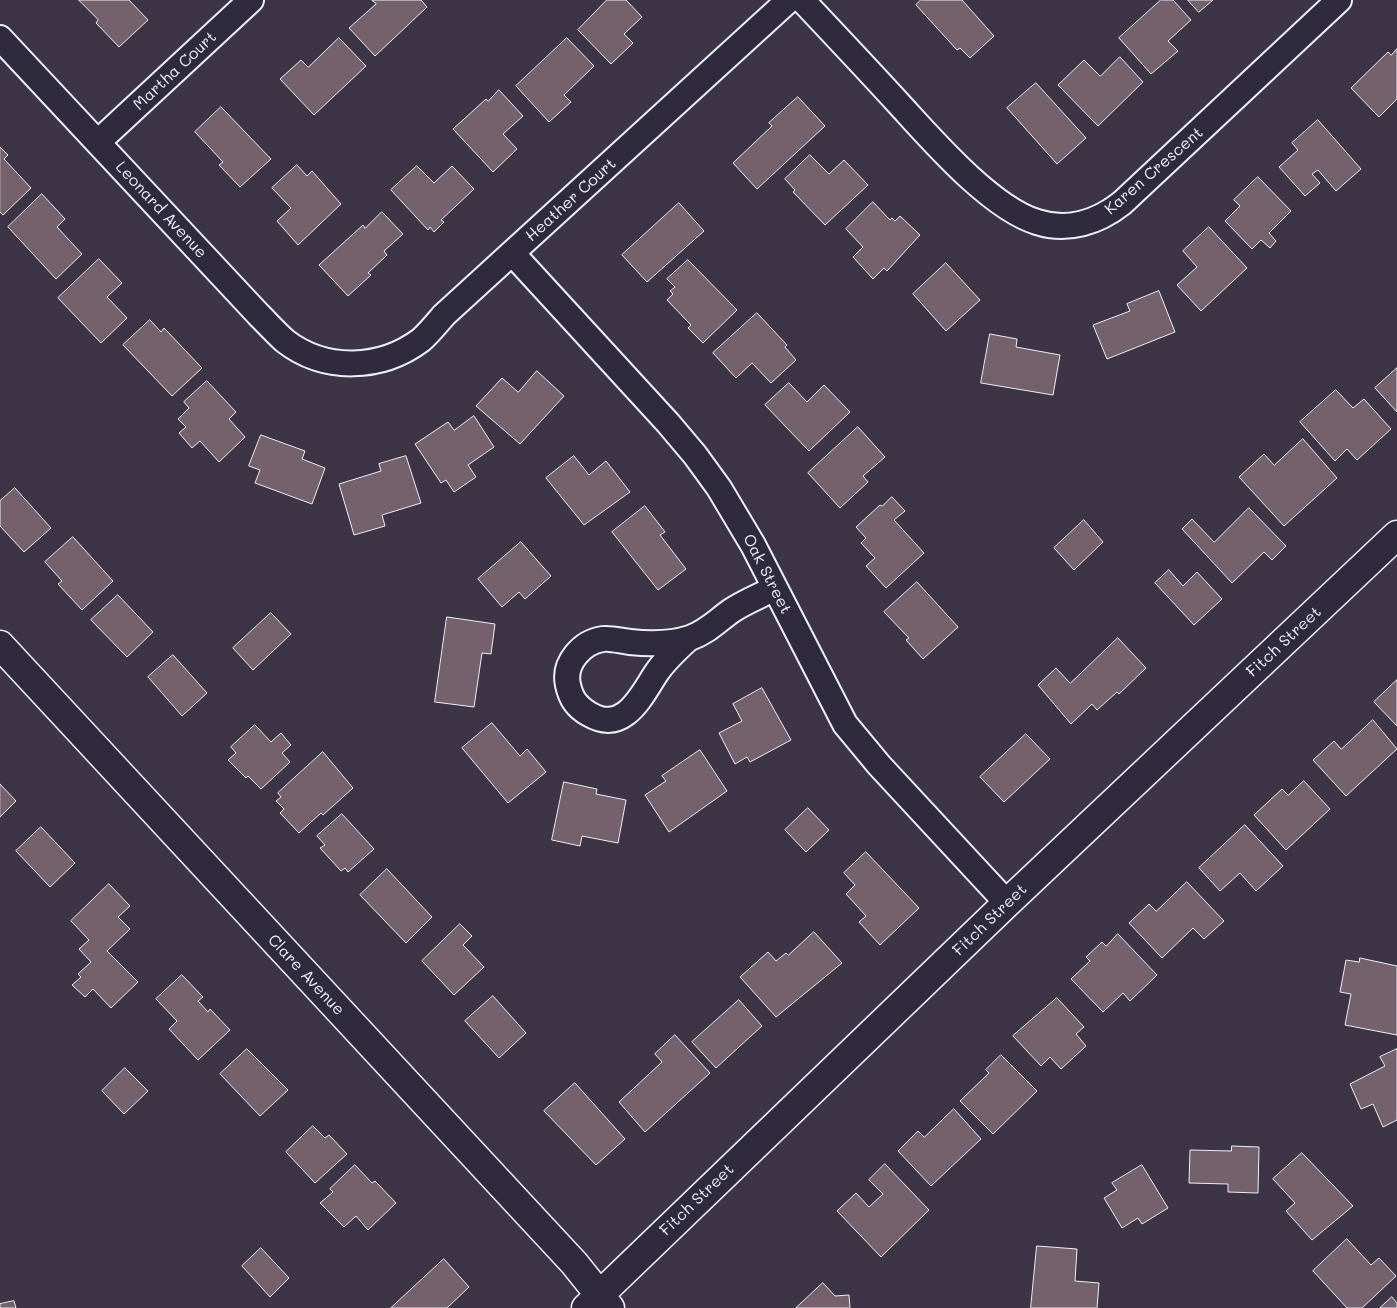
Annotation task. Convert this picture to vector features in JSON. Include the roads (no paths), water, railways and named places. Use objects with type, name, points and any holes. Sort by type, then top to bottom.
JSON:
[{"type":"street","name":"Martha Court","points":[[98,142],[251,0]]},
{"type":"street","name":"Heather Court","points":[[336,362],[354,364],[373,362],[390,357],[423,339],[444,315],[789,0]]},
{"type":"street","name":"Karen Crescent","points":[[802,0],[954,163],[1001,202],[1026,218],[1039,223],[1069,226],[1097,219],[1122,203],[1339,0]]},
{"type":"street","name":"Leonard Avenue","points":[[0,38],[285,341],[318,358],[336,362]]},
{"type":"street","name":"Oak Street","points":[[512,253],[695,455],[736,516],[845,724],[879,765],[1007,903]]},
{"type":"street","name":"Fitch Street","points":[[598,1304],[1007,903],[1397,535]]},
{"type":"street","points":[[688,639],[643,644],[605,639],[590,643],[577,652],[569,666],[567,681],[571,696],[580,709],[594,717],[610,719],[624,715],[637,706],[670,654],[688,639],[709,630],[731,611],[775,588]]},
{"type":"street","name":"Clare Avenue","points":[[0,645],[574,1263],[598,1304]]}]
